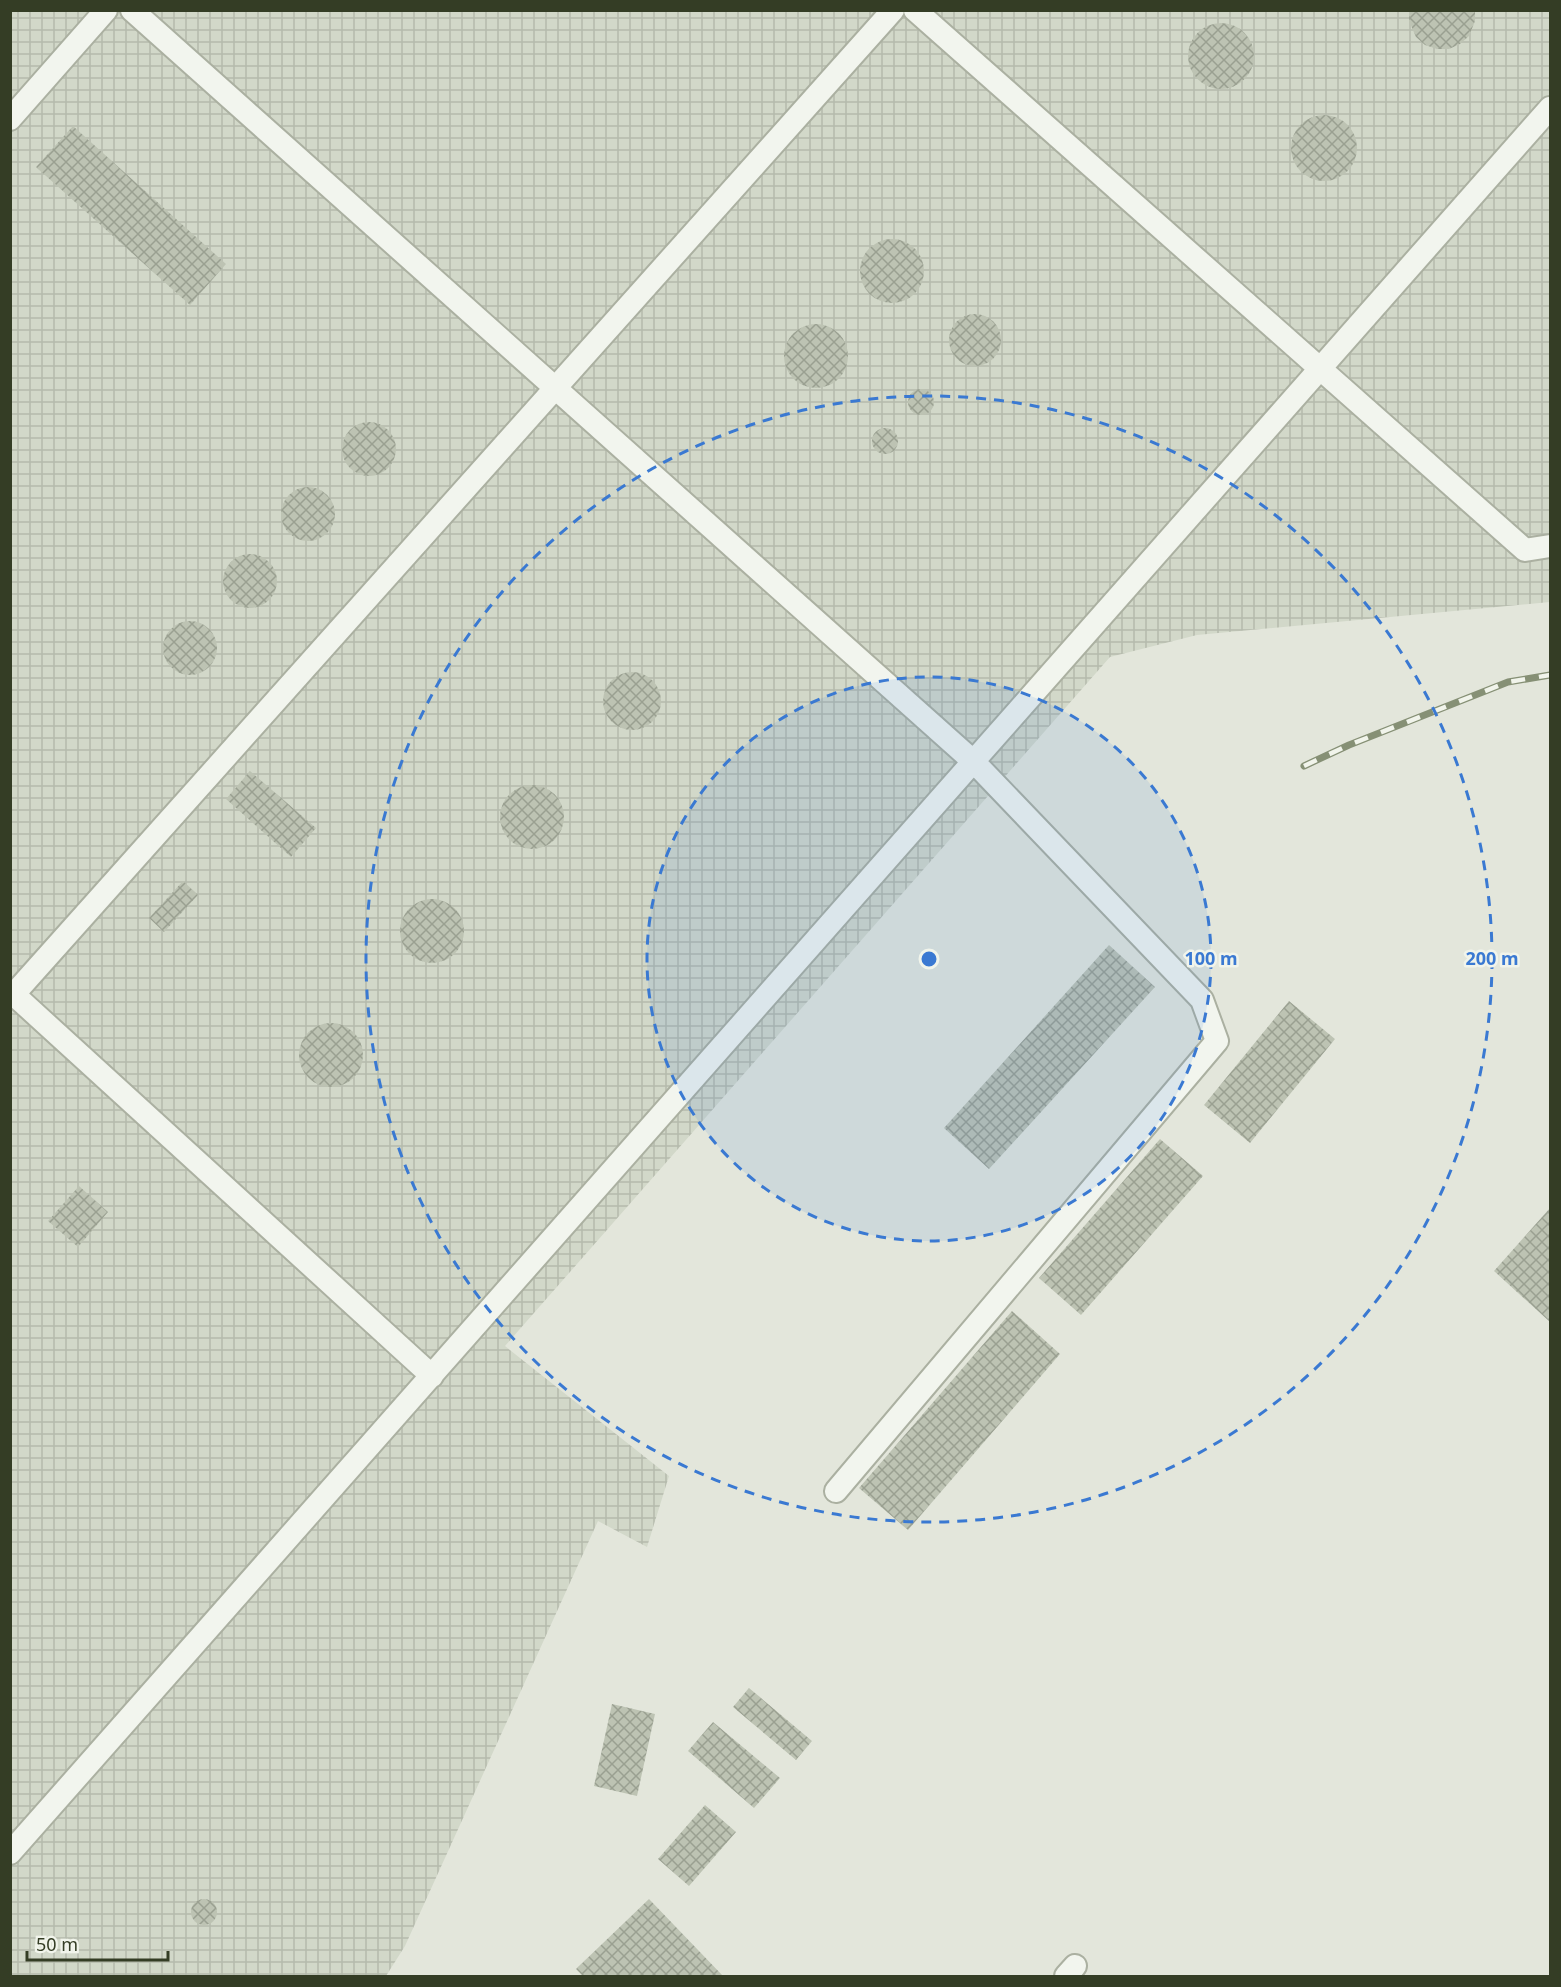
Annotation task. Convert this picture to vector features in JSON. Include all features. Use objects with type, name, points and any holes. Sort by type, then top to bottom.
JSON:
[{"type":"lane","points":[[10,119],[106,10]]},
{"type":"lane","points":[[132,10],[974,762],[1202,1000],[1216,1041],[836,1491]]},
{"type":"lane","points":[[432,1376],[12,993],[894,10]]},
{"type":"lane","points":[[915,10],[1525,550],[1551,546]]},
{"type":"lane","points":[[10,1853],[1551,108]]},
{"type":"shaded area","points":[[11,11],[1550,11],[1550,602],[1197,635],[1110,657],[505,1346],[669,1476],[647,1547],[598,1521],[405,1946],[386,1976],[11,1976]]},
{"type":"building","points":[[1409,10],[1475,10],[1475,21],[1469,36],[1460,44],[1449,49],[1437,49],[1425,45],[1416,37],[1409,21]]},
{"type":"building","points":[[1221,23],[1234,25],[1249,38],[1254,56],[1252,69],[1239,84],[1221,89],[1208,87],[1193,74],[1188,56],[1190,43],[1203,28]]},
{"type":"building","points":[[1324,115],[1337,117],[1352,130],[1357,148],[1355,161],[1342,176],[1324,181],[1311,179],[1296,166],[1291,148],[1293,135],[1306,120]]},
{"type":"building","points":[[73,126],[226,264],[190,305],[36,167]]},
{"type":"building","points":[[886,239],[898,239],[915,248],[922,259],[924,271],[922,283],[915,294],[898,303],[886,303],[874,298],[865,289],[860,277],[860,265],[865,253],[874,244]]},
{"type":"building","points":[[975,314],[989,318],[997,326],[1001,340],[997,354],[989,362],[975,366],[961,362],[953,354],[949,340],[953,326],[961,318]]},
{"type":"building","points":[[810,324],[822,324],[839,333],[846,344],[848,356],[846,368],[839,379],[822,388],[810,388],[798,383],[789,374],[784,362],[784,350],[789,338],[798,329]]},
{"type":"building","points":[[921,389],[930,393],[934,402],[930,411],[921,415],[912,411],[908,402],[912,393]]},
{"type":"building","points":[[364,422],[374,422],[384,426],[392,434],[396,449],[392,464],[384,472],[374,476],[364,476],[354,472],[346,464],[342,454],[342,444],[346,434],[354,426]]},
{"type":"building","points":[[885,428],[894,432],[898,441],[894,450],[885,454],[876,450],[872,441],[876,432]]},
{"type":"building","points":[[303,487],[313,487],[323,491],[331,499],[335,514],[331,529],[323,537],[313,541],[303,541],[293,537],[285,529],[281,519],[281,509],[285,499],[293,491]]},
{"type":"building","points":[[245,554],[255,554],[265,558],[273,566],[277,581],[273,596],[265,604],[255,608],[245,608],[235,604],[227,596],[223,586],[223,576],[227,566],[235,558]]},
{"type":"building","points":[[185,621],[195,621],[205,625],[213,633],[217,648],[213,663],[205,671],[195,675],[185,675],[175,671],[167,663],[163,653],[163,643],[167,633],[175,625]]},
{"type":"building","points":[[632,672],[643,674],[653,680],[659,690],[661,701],[659,712],[653,722],[643,728],[632,730],[621,728],[611,722],[605,712],[603,701],[605,690],[611,680],[621,674]]},
{"type":"building","points":[[250,771],[316,828],[291,857],[226,799]]},
{"type":"building","points":[[532,785],[544,787],[555,794],[562,805],[564,817],[562,829],[555,840],[544,847],[532,849],[520,847],[509,840],[502,829],[500,817],[502,805],[509,794],[520,787]]},
{"type":"building","points":[[183,881],[198,895],[164,932],[149,918]]},
{"type":"building","points":[[432,899],[444,901],[455,908],[462,919],[464,931],[462,943],[455,954],[444,961],[432,963],[420,961],[409,954],[402,943],[400,931],[402,919],[409,908],[420,901]]},
{"type":"building","points":[[1109,945],[1155,987],[989,1169],[944,1128]]},
{"type":"building","points":[[1289,1001],[1335,1039],[1250,1143],[1204,1105]]},
{"type":"building","points":[[331,1023],[343,1025],[354,1032],[361,1043],[363,1055],[361,1067],[354,1078],[343,1085],[331,1087],[319,1085],[308,1078],[301,1067],[299,1055],[301,1043],[308,1032],[319,1025]]},
{"type":"building","points":[[1160,1139],[1203,1176],[1081,1315],[1039,1278]]},
{"type":"building","points":[[79,1186],[108,1212],[78,1247],[48,1221]]},
{"type":"building","points":[[1550,1208],[1549,1267],[1550,1322],[1494,1271]]},
{"type":"building","points":[[1012,1311],[1060,1354],[908,1530],[859,1488]]},
{"type":"building","points":[[749,1688],[812,1741],[796,1760],[733,1707]]},
{"type":"building","points":[[612,1704],[655,1714],[637,1796],[594,1786]]},
{"type":"building","points":[[713,1722],[780,1778],[754,1808],[688,1751]]},
{"type":"building","points":[[705,1805],[736,1832],[689,1886],[658,1859]]},
{"type":"building","points":[[204,1899],[213,1903],[217,1912],[213,1921],[204,1925],[195,1921],[191,1912],[195,1903]]},
{"type":"building","points":[[649,1899],[723,1976],[583,1976],[576,1969]]},
{"type":"railway","points":[[1304,766],[1349,745],[1508,682],[1550,675]]}]
